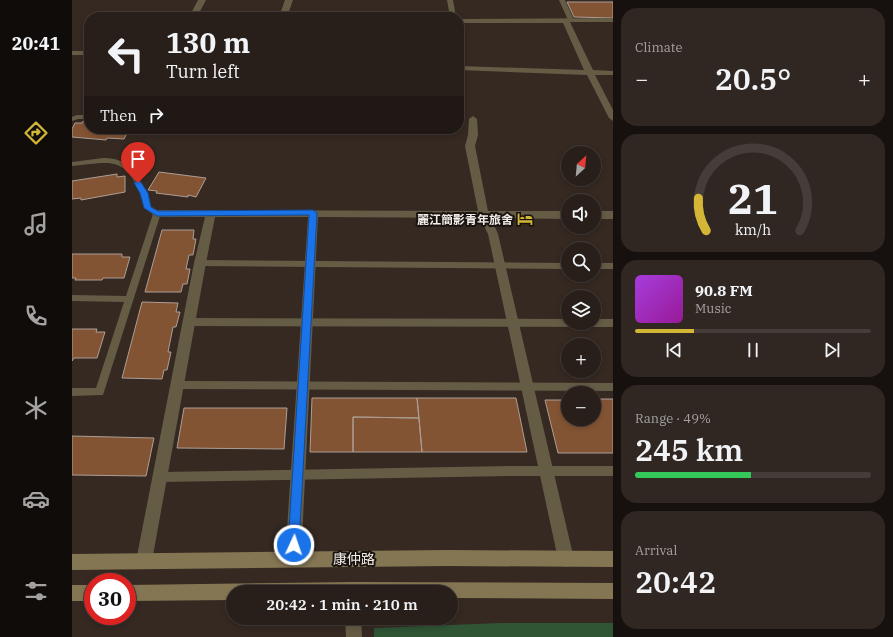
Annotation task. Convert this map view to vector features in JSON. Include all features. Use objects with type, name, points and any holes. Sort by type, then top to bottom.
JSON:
[{"type":"main road","name":"康仲路","points":[[72,562],[293,559],[613,559]]},
{"type":"main road","points":[[458,591],[613,591]]},
{"type":"main road","points":[[136,593],[226,592]]},
{"type":"main road","points":[[72,593],[84,593]]},
{"type":"street","points":[[196,12],[202,0]]},
{"type":"street","points":[[285,12],[289,0]]},
{"type":"street","points":[[569,20],[590,73],[613,118]]},
{"type":"street","points":[[464,21],[613,20]]},
{"type":"street","points":[[72,53],[84,53]]},
{"type":"street","points":[[464,68],[613,73]]},
{"type":"street","points":[[473,119],[473,135],[470,146],[484,215],[493,234],[566,559]]},
{"type":"street","points":[[157,213],[561,215]]},
{"type":"street","points":[[144,561],[200,263],[211,213]]},
{"type":"street","points":[[293,559],[313,213]]},
{"type":"street","points":[[601,215],[613,216]]},
{"type":"street","points":[[353,625],[354,637]]},
{"type":"lane","points":[[450,0],[452,12]]},
{"type":"lane","points":[[562,0],[569,20]]},
{"type":"lane","points":[[72,119],[76,117],[84,117]]},
{"type":"lane","points":[[72,164],[114,160],[131,172],[144,193],[148,208],[157,213],[100,392],[72,392]]},
{"type":"lane","points":[[200,263],[561,266]]},
{"type":"lane","points":[[601,266],[613,266]]},
{"type":"lane","points":[[72,298],[129,299]]},
{"type":"lane","points":[[189,322],[613,323]]},
{"type":"lane","points":[[177,385],[613,387]]},
{"type":"lane","points":[[160,477],[613,471]]},
{"type":"green space","points":[[501,623],[613,623],[613,637],[374,637],[374,628]]},
{"type":"building","points":[[567,2],[613,2],[613,18],[574,17]]},
{"type":"building","points":[[84,121],[84,134],[126,134],[124,139],[107,138],[106,140],[72,137],[72,129],[75,123],[82,123]]},
{"type":"building","points":[[159,172],[206,178],[196,197],[156,193],[157,191],[148,190]]},
{"type":"building","points":[[117,174],[117,177],[125,176],[125,192],[81,200],[81,198],[72,199],[72,181]]},
{"type":"building","points":[[162,230],[194,230],[193,239],[196,239],[193,255],[189,255],[186,269],[190,269],[187,284],[183,284],[181,292],[145,292]]},
{"type":"building","points":[[72,254],[122,254],[122,257],[130,257],[124,278],[75,280],[76,278],[72,278]]},
{"type":"building","points":[[142,302],[178,303],[176,312],[180,312],[176,327],[173,327],[168,352],[171,352],[167,370],[164,370],[162,379],[122,378]]},
{"type":"building","points":[[72,329],[97,329],[96,332],[105,332],[97,358],[74,358],[72,361]]},
{"type":"building","points":[[312,398],[417,398],[419,418],[353,417],[353,452],[310,452]]},
{"type":"building","points":[[417,398],[516,398],[527,452],[422,452]]},
{"type":"building","points":[[601,399],[613,399],[613,453],[558,453],[545,400],[561,400],[561,426],[601,426]]},
{"type":"building","points":[[184,408],[287,408],[284,449],[177,448]]},
{"type":"building","points":[[353,417],[419,418],[422,452],[353,452]]},
{"type":"building","points":[[72,436],[154,438],[146,476],[72,475]]},
{"type":"place","name":"麗江簡影青年旅舍","points":[[525,219]]},
{"type":"route","points":[[138,183],[144,193],[148,208],[157,213],[313,213],[294,545]]}]
